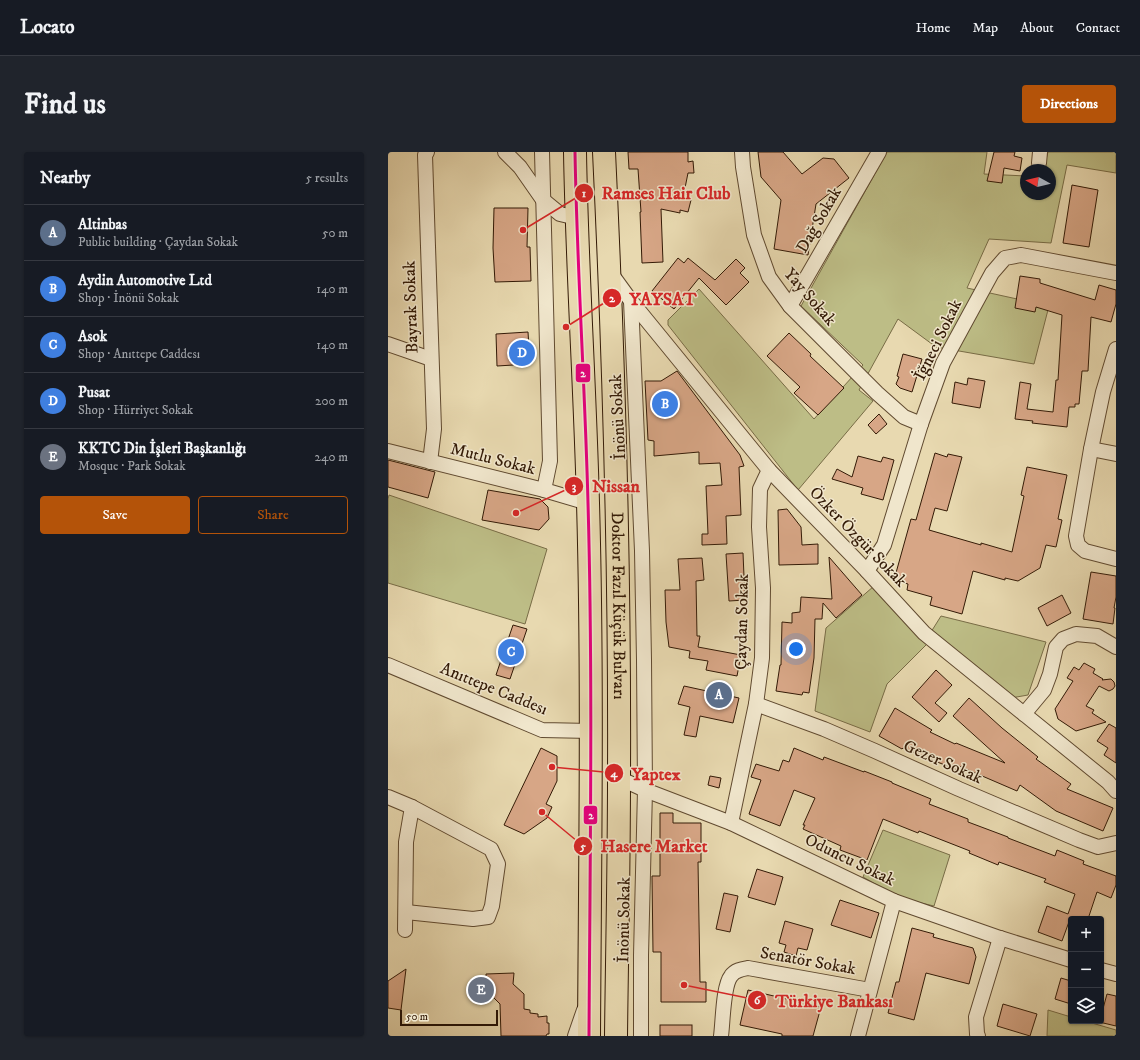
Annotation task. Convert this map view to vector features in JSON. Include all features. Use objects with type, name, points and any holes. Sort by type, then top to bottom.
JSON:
[{"type":"highway","name":"Doktor Fazıl Küçük Bulvarı","points":[[575,152],[576,218],[588,503],[591,731],[589,1036]]},
{"type":"highway","name":"Doktor Fazıl Küçük Bulvarı","points":[[604,152],[617,553],[619,778],[616,1036]]},
{"type":"street","name":"Bayrak Sokak","points":[[426,152],[434,429],[430,462]]},
{"type":"street","points":[[505,152],[520,168],[543,200],[560,214],[576,218]]},
{"type":"street","points":[[542,152],[550,461],[544,490]]},
{"type":"street","name":"Yay Sokak","points":[[742,152],[754,235],[769,277],[790,306],[877,393],[904,417],[920,424]]},
{"type":"street","name":"Dağ Sokak","points":[[790,306],[879,152]]},
{"type":"street","name":"İğneci Sokak","points":[[867,570],[884,545],[920,424],[942,364],[992,273],[1005,258],[1021,255],[1116,273]]},
{"type":"street","name":"Özker Özgür Sokak","points":[[609,271],[631,301],[769,470],[867,570],[924,634],[1108,782],[1116,791]]},
{"type":"street","name":"İnönü Sokak","points":[[631,301],[642,551],[645,790],[641,955],[641,1036]]},
{"type":"street","points":[[388,344],[431,359]]},
{"type":"street","points":[[1116,349],[1103,392],[1091,449],[1076,536],[1078,545],[1085,551],[1116,559]]},
{"type":"street","points":[[1091,449],[1116,454]]},
{"type":"street","name":"Mutlu Sokak","points":[[388,451],[544,490],[588,503]]},
{"type":"street","name":"Çaydan Sokak","points":[[731,823],[756,704],[762,658],[763,588],[759,527],[760,489],[769,470]]},
{"type":"street","points":[[1024,714],[1044,690],[1050,674],[1056,647],[1063,639],[1076,634],[1097,636],[1116,647]]},
{"type":"street","name":"Anıttepe Caddesı","points":[[388,665],[542,730],[591,731]]},
{"type":"street","name":"Gezer Sokak","points":[[756,704],[846,738],[959,789],[1085,842],[1098,847],[1116,843]]},
{"type":"street","name":"Oduncu Sokak","points":[[619,778],[645,790],[731,823],[894,901],[1000,938],[1068,959]]},
{"type":"street","points":[[388,796],[491,849],[498,864],[492,906],[488,917],[474,920],[406,912]]},
{"type":"street","points":[[405,930],[406,842],[412,807]]},
{"type":"street","points":[[858,1036],[894,901]]},
{"type":"street","points":[[978,1036],[976,1017],[1000,938]]},
{"type":"street","name":"Senatör Sokak","points":[[721,1036],[727,984],[731,975],[737,970],[748,968],[870,990]]},
{"type":"street","points":[[1104,971],[1116,974]]},
{"type":"street","points":[[575,1036],[590,995]]},
{"type":"green space","points":[[887,152],[987,152],[984,174],[1020,176],[1020,200],[1056,200],[1056,164],[1045,164],[1048,152],[1116,152],[1116,173],[1067,165],[1051,243],[989,239],[967,288],[1049,306],[1034,364],[936,347],[898,319],[859,390],[873,401],[798,490],[668,325],[668,320],[699,289],[814,419],[863,365],[801,306]]},
{"type":"green space","points":[[389,495],[547,549],[525,624],[388,583]]},
{"type":"green space","points":[[874,586],[928,643],[887,684],[870,732],[815,711],[826,628]]},
{"type":"green space","points":[[941,616],[1046,642],[1028,695],[1011,698],[931,632]]},
{"type":"green space","points":[[883,830],[950,855],[934,906],[900,898],[863,877]]},
{"type":"green space","points":[[1048,1010],[1068,1016],[1068,1024],[1095,1024],[1116,1030],[1116,1036],[1047,1036]]},
{"type":"building","points":[[628,152],[688,152],[688,162],[693,161],[694,173],[688,173],[683,198],[691,200],[688,212],[680,210],[680,213],[661,209],[663,262],[642,263],[638,169],[629,169]]},
{"type":"building","points":[[758,152],[783,152],[802,174],[823,158],[834,159],[849,178],[816,204],[808,255],[774,249],[781,200],[761,177]]},
{"type":"building","points":[[994,152],[1015,152],[1014,156],[1022,158],[1020,171],[1004,168],[1002,183],[987,181]]},
{"type":"building","points":[[1072,185],[1098,190],[1089,247],[1063,243]]},
{"type":"building","points":[[494,208],[528,208],[527,247],[530,247],[531,281],[495,282],[493,248]]},
{"type":"building","points":[[678,258],[684,263],[688,258],[715,280],[736,259],[745,268],[740,273],[749,282],[726,305],[699,278],[674,309],[652,291]]},
{"type":"building","points":[[1020,276],[1040,279],[1040,283],[1095,300],[1099,285],[1116,290],[1116,304],[1111,322],[1091,317],[1088,371],[1082,371],[1079,404],[1075,404],[1075,407],[1069,407],[1067,427],[1032,423],[1033,421],[1015,419],[1020,382],[1031,384],[1027,409],[1053,412],[1056,380],[1058,380],[1062,315],[1036,307],[1035,312],[1015,308]]},
{"type":"building","points":[[528,332],[530,364],[497,366],[496,334]]},
{"type":"building","points":[[789,333],[811,354],[810,356],[844,388],[818,415],[794,393],[800,387],[767,356]]},
{"type":"building","points":[[903,354],[922,359],[912,392],[900,388],[896,384],[899,377],[897,376]]},
{"type":"building","points":[[677,371],[740,455],[744,466],[739,467],[741,515],[726,516],[727,544],[702,545],[702,534],[708,534],[706,486],[722,485],[720,463],[699,464],[699,452],[654,456],[654,441],[648,440],[645,381],[661,381]]},
{"type":"building","points":[[968,378],[985,381],[980,408],[952,403],[955,382],[967,385]]},
{"type":"building","points":[[879,414],[887,424],[876,434],[868,425]]},
{"type":"building","points":[[935,453],[947,457],[948,454],[962,457],[947,511],[935,508],[929,530],[1012,552],[1024,496],[1021,495],[1027,467],[1067,475],[1058,519],[1062,520],[1056,547],[1046,545],[1040,568],[1018,581],[1005,578],[1005,580],[973,571],[962,614],[930,605],[932,597],[907,590],[908,584],[894,580],[911,519],[916,520]]},
{"type":"building","points":[[858,456],[881,462],[883,457],[894,460],[883,500],[861,494],[863,488],[832,479],[837,469],[852,477]]},
{"type":"building","points":[[388,460],[435,472],[428,498],[388,487]]},
{"type":"building","points":[[488,490],[540,499],[548,507],[549,519],[539,530],[482,520]]},
{"type":"building","points":[[787,509],[801,527],[802,545],[818,544],[818,564],[779,565],[778,510]]},
{"type":"building","points":[[743,553],[745,600],[729,601],[726,554]]},
{"type":"building","points":[[829,557],[862,595],[836,618],[823,603],[822,619],[815,619],[814,658],[809,693],[803,692],[802,695],[776,691],[781,665],[782,622],[792,623],[792,613],[800,612],[801,597],[832,599]]},
{"type":"building","points":[[702,558],[704,580],[696,581],[697,636],[700,636],[698,647],[741,655],[737,676],[706,670],[708,661],[689,658],[690,651],[669,647],[666,622],[665,590],[680,590],[678,559]]},
{"type":"building","points":[[1091,572],[1116,576],[1116,597],[1113,624],[1083,619]]},
{"type":"building","points":[[1062,595],[1071,613],[1047,626],[1038,608]]},
{"type":"building","points":[[513,625],[527,629],[510,679],[496,675]]},
{"type":"building","points":[[1084,663],[1095,669],[1093,673],[1103,679],[1102,680],[1111,679],[1115,686],[1109,691],[1099,686],[1086,706],[1094,710],[1092,713],[1106,722],[1076,731],[1058,719],[1055,709],[1073,681],[1067,678],[1074,667],[1079,670]]},
{"type":"building","points":[[936,670],[952,685],[935,703],[947,713],[939,722],[912,697]]},
{"type":"building","points":[[684,686],[739,698],[733,723],[700,716],[696,737],[684,735],[690,707],[678,704]]},
{"type":"building","points":[[969,698],[1002,728],[1038,757],[1036,759],[1071,784],[1067,789],[1113,808],[1103,831],[1056,811],[1020,785],[1017,791],[959,766],[957,770],[903,748],[902,749],[879,736],[895,708],[932,730],[930,732],[955,744],[956,743],[1005,763],[953,716]]},
{"type":"building","points":[[1109,724],[1116,728],[1116,763],[1104,755],[1108,748],[1097,741]]},
{"type":"building","points":[[541,748],[557,756],[557,781],[546,804],[552,807],[547,818],[524,834],[504,825]]},
{"type":"building","points":[[794,748],[823,760],[824,757],[864,771],[931,799],[929,804],[968,819],[968,822],[1008,838],[1055,856],[1057,850],[1084,861],[1083,864],[1116,876],[1116,885],[1111,898],[1097,892],[1089,916],[1068,916],[1068,924],[1062,941],[1038,932],[1047,906],[1068,914],[1075,894],[1044,882],[1046,879],[999,862],[998,865],[969,853],[970,851],[883,819],[867,860],[840,850],[841,846],[803,829],[805,825],[803,825],[815,798],[794,790],[780,826],[749,814],[761,780],[751,777],[756,764],[779,771],[783,760],[789,762]]},
{"type":"building","points":[[710,776],[721,778],[719,788],[708,785]]},
{"type":"building","points":[[660,813],[673,813],[673,823],[701,823],[701,862],[698,862],[700,982],[706,982],[706,1002],[661,1002],[661,952],[653,952],[652,876],[660,876]]},
{"type":"building","points":[[757,869],[783,877],[775,905],[748,897]]},
{"type":"building","points":[[724,893],[738,896],[730,932],[716,929]]},
{"type":"building","points":[[840,900],[879,913],[871,938],[831,925]]},
{"type":"building","points":[[785,921],[813,929],[807,950],[798,948],[796,956],[784,952],[786,945],[779,943]]},
{"type":"building","points":[[912,928],[934,934],[933,937],[973,948],[976,957],[969,984],[926,973],[914,1020],[888,1013],[896,982],[899,982]]},
{"type":"building","points":[[406,969],[401,1010],[388,1008],[388,981]]},
{"type":"building","points":[[514,973],[513,984],[524,994],[524,1009],[530,1010],[530,1013],[538,1014],[538,1017],[547,1016],[547,1023],[549,1023],[549,1034],[546,1036],[501,1036],[500,1004],[486,990],[486,974]]},
{"type":"building","points":[[1061,978],[1068,980],[1068,1003],[1055,999]]},
{"type":"building","points":[[748,990],[792,999],[821,1007],[813,1036],[782,1036],[782,1034],[740,1025]]},
{"type":"building","points":[[1107,994],[1116,996],[1116,1026],[1104,1023],[1104,1005]]},
{"type":"building","points":[[1003,1004],[1037,1014],[1030,1036],[997,1026]]},
{"type":"building","points":[[660,1025],[692,1025],[692,1036],[660,1036]]},
{"type":"transit line","name":"2","points":[[575,152],[590,569],[591,769],[589,1036]]},
{"type":"place","name":"Ramses Hair Club","points":[[523,230]]},
{"type":"place","name":"YAYSAT","points":[[566,327]]},
{"type":"place","name":"Pusat","points":[[522,353]]},
{"type":"place","name":"Aydin Automotive Ltd","points":[[665,404]]},
{"type":"place","name":"Nissan","points":[[516,513]]},
{"type":"place","name":"Asok","points":[[511,652]]},
{"type":"place","name":"Altinbas","points":[[719,695]]},
{"type":"place","name":"Yaptex","points":[[552,767]]},
{"type":"place","name":"Hasere Market","points":[[542,812]]},
{"type":"place","name":"Türkiye Bankası","points":[[684,985]]},
{"type":"place","name":"KKTC Din İşleri Başkanlığı","points":[[481,990]]}]
